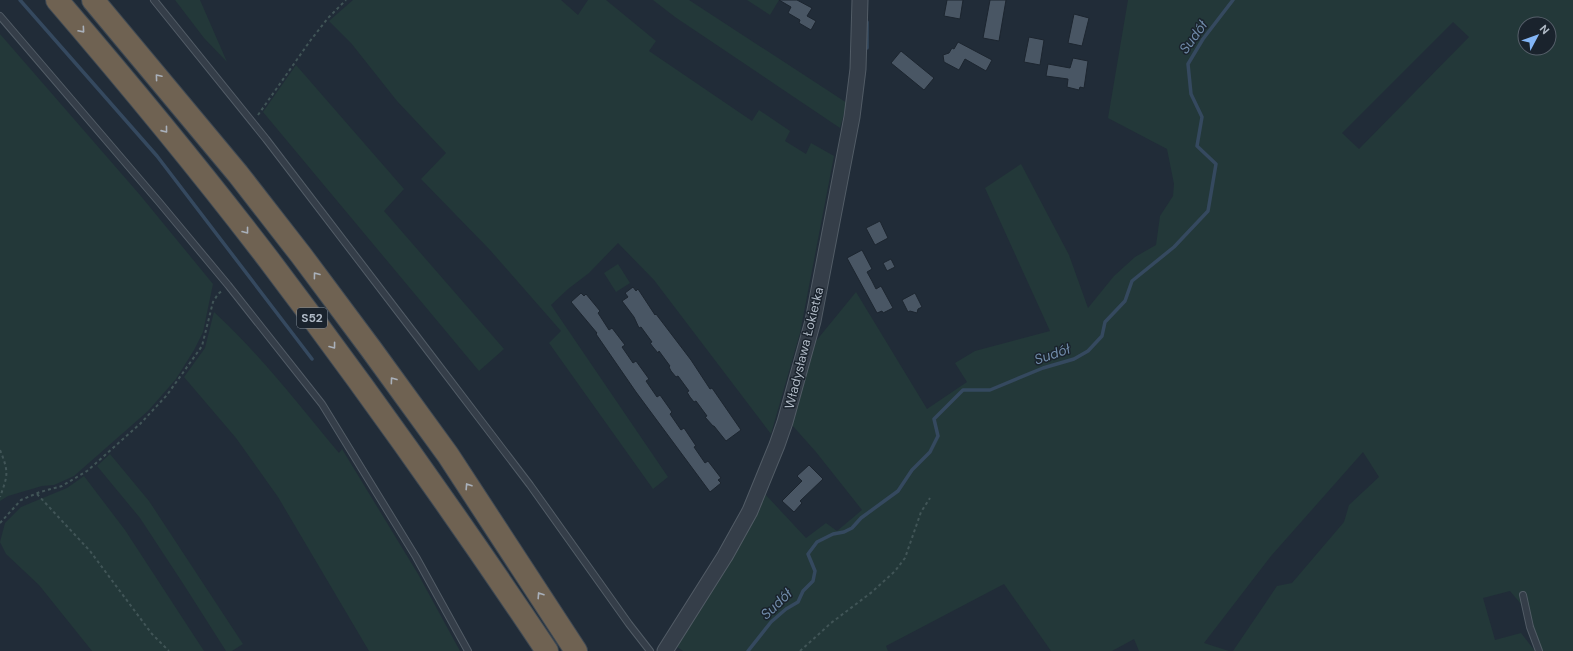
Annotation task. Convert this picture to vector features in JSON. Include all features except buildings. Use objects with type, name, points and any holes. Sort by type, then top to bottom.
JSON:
[{"type":"highway","name":"S52","points":[[57,0],[197,168],[268,259],[424,471],[547,651]]},
{"type":"highway","name":"S52","points":[[93,0],[238,174],[362,336],[448,456],[576,651]]},
{"type":"street","name":"Władysława Łokietka","points":[[665,651],[725,556],[750,511],[785,422],[813,321],[838,194],[858,69],[860,0]]},
{"type":"lane","points":[[154,0],[271,145],[525,479],[650,651]]},
{"type":"lane","points":[[0,16],[228,285],[322,404],[416,557],[468,651]]},
{"type":"lane","points":[[1523,595],[1530,627],[1539,651]]},
{"type":"path","points":[[252,123],[310,41],[328,18],[346,0]]},
{"type":"path","points":[[0,523],[22,500],[62,486],[86,471],[140,424],[167,395],[202,346],[214,302],[218,294],[228,285]]},
{"type":"path","points":[[0,450],[7,466],[7,479],[0,497]]},
{"type":"path","points":[[37,494],[90,551],[152,634],[169,651]]},
{"type":"path","points":[[800,651],[832,623],[872,592],[895,571],[905,558],[921,512],[930,498]]},
{"type":"green space","points":[[175,0],[200,0],[227,62],[204,38]]},
{"type":"green space","points":[[353,0],[561,0],[578,15],[588,0],[606,0],[656,41],[649,51],[752,121],[759,110],[790,131],[785,141],[806,154],[811,143],[834,156],[800,333],[771,434],[654,280],[618,243],[589,273],[568,289],[551,305],[668,477],[653,489],[549,343],[561,331],[490,250],[421,179],[446,153],[397,101],[351,43],[329,21]]},
{"type":"green space","points":[[653,0],[689,0],[847,103],[840,128],[675,17]]},
{"type":"green space","points":[[747,0],[779,0],[770,15]]},
{"type":"green space","points":[[1128,0],[1573,0],[1573,651],[1543,651],[1521,604],[1510,591],[1483,598],[1495,640],[1521,633],[1535,651],[1233,651],[1277,586],[1292,583],[1344,522],[1349,505],[1379,477],[1363,452],[1271,556],[1204,643],[1229,651],[1139,651],[1134,639],[1112,651],[1051,651],[1004,584],[886,646],[888,651],[683,651],[677,647],[742,538],[765,494],[806,538],[826,523],[837,531],[862,510],[816,452],[792,425],[816,341],[856,292],[927,409],[967,382],[955,363],[975,351],[1050,331],[985,188],[1021,164],[1069,255],[1088,308],[1114,276],[1135,257],[1156,245],[1160,216],[1173,196],[1174,184],[1167,149],[1108,118]],"holes":[[[1453,22],[1469,37],[1359,149],[1342,133]]]},
{"type":"green space","points":[[0,34],[140,195],[213,284],[203,332],[194,350],[176,379],[148,411],[74,476],[54,485],[42,486],[8,496],[0,501]]},
{"type":"green space","points":[[296,65],[404,189],[384,211],[504,349],[479,371],[263,112]]},
{"type":"green space","points":[[618,264],[630,283],[616,292],[604,273]]},
{"type":"green space","points":[[214,312],[263,362],[339,453],[342,449],[418,574],[460,651],[369,651],[278,497],[236,438],[184,377],[205,348]]},
{"type":"green space","points":[[110,454],[149,501],[243,644],[232,651],[226,651],[140,518],[97,466]]},
{"type":"green space","points":[[84,476],[125,530],[204,651],[92,651],[39,585],[6,554],[0,542],[5,523],[21,507],[67,488]]},
{"type":"waterway","points":[[20,0],[157,156],[312,359]]},
{"type":"waterway","name":"Sudół","points":[[748,651],[771,622],[786,609],[798,602],[803,591],[813,581],[815,571],[808,554],[817,542],[833,534],[844,532],[852,528],[861,518],[898,491],[912,470],[930,452],[938,436],[934,419],[963,390],[990,390],[1043,368],[1074,359],[1088,351],[1102,336],[1105,322],[1125,301],[1132,281],[1174,247],[1208,211],[1216,164],[1197,146],[1202,117],[1191,94],[1188,64],[1203,39],[1233,0]]},
{"type":"waterway","points":[[867,22],[867,48]]}]
